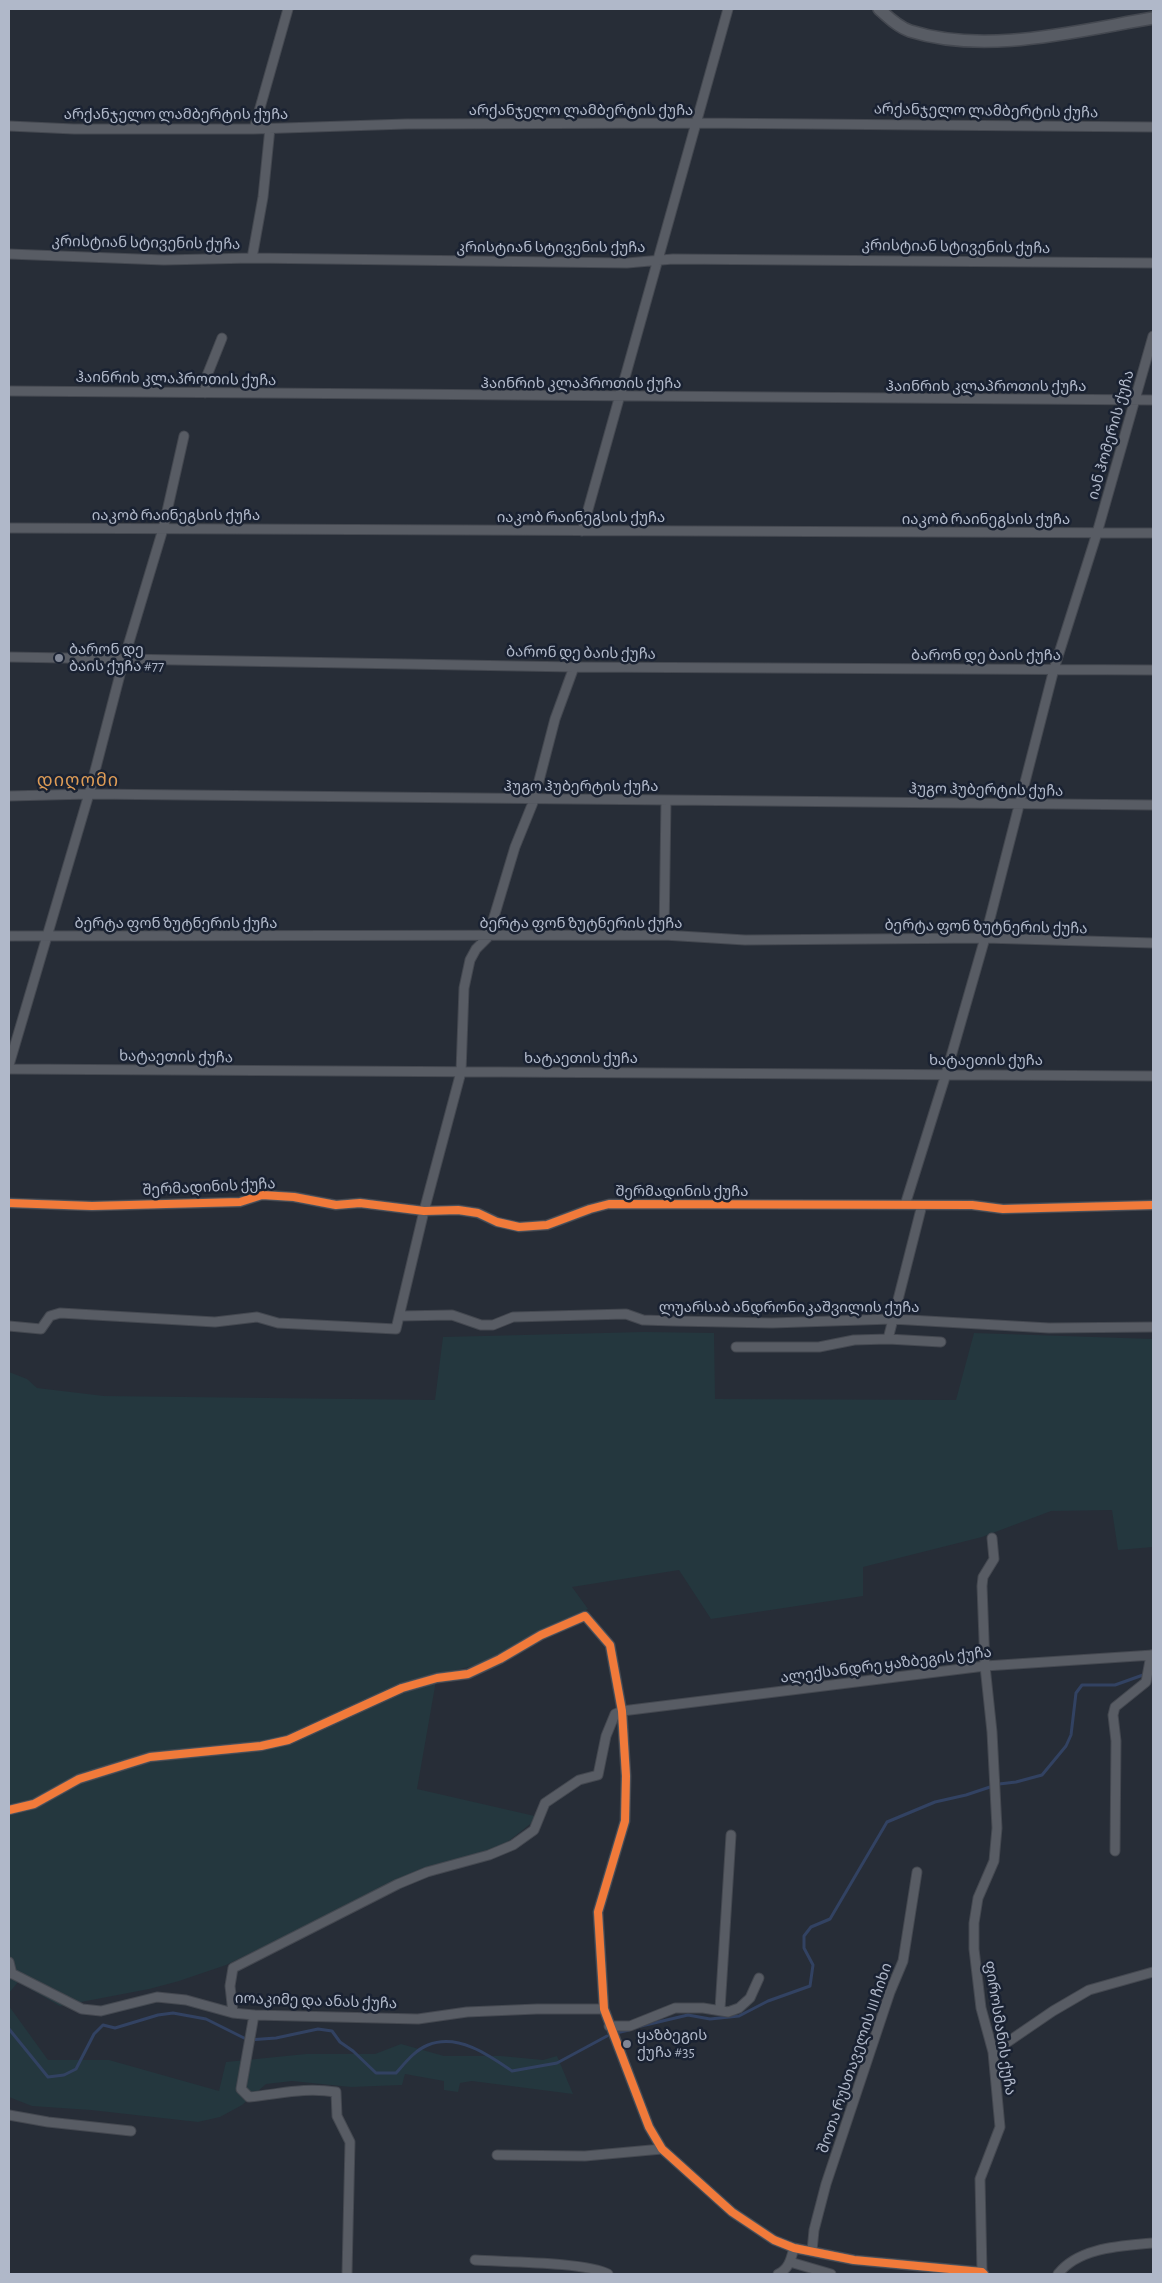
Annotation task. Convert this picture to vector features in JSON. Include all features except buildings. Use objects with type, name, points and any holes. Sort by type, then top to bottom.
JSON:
[{"type":"street","points":[[254,129],[288,9]]},
{"type":"street","points":[[582,531],[728,9]]},
{"type":"street","points":[[879,9],[908,31],[976,42],[1055,34],[1153,18]]},
{"type":"street","name":"არქანჯელო ლამბერტის ქუჩა","points":[[9,126],[74,129],[254,129],[406,124],[697,123],[1153,127]]},
{"type":"street","points":[[252,258],[263,197],[270,128]]},
{"type":"street","name":"კრისტიან სტივენის ქუჩა","points":[[9,254],[164,260],[252,258],[627,263],[673,259],[1153,263]]},
{"type":"street","name":"იან ჰომერის ქუჩა","points":[[905,1205],[946,1074],[985,938],[1054,669],[1097,533],[1153,336]]},
{"type":"street","points":[[205,393],[206,378],[222,338]]},
{"type":"street","name":"ჰაინრიხ კლაპროთის ქუჩა","points":[[9,391],[1153,400]]},
{"type":"street","points":[[9,1065],[89,794],[124,660],[163,529],[184,436]]},
{"type":"street","name":"იაკობ რაინეგსის ქუჩა","points":[[9,528],[1153,533]]},
{"type":"street","name":"ბარონ დე ბაის ქუჩა","points":[[9,657],[574,667],[1153,670]]},
{"type":"street","points":[[9,1326],[41,1330],[50,1316],[60,1313],[214,1322],[257,1317],[278,1324],[396,1329],[424,1211],[461,1072],[464,988],[470,960],[476,949],[488,937],[515,847],[534,800],[556,719],[574,667]]},
{"type":"street","name":"ჰუგო ჰუბერტის ქუჩა","points":[[9,796],[89,794],[1153,805]]},
{"type":"street","points":[[664,935],[666,800]]},
{"type":"street","name":"ბერტა ფონ ზუტნერის ქუჩა","points":[[9,936],[488,937],[664,935],[745,940],[985,938],[1153,943]]},
{"type":"street","name":"ხატაეთის ქუჩა","points":[[9,1069],[1153,1076]]},
{"type":"street","name":"შერმადინის ქუჩა","points":[[9,1203],[92,1206],[240,1202],[262,1195],[294,1197],[336,1205],[360,1203],[424,1211],[458,1210],[478,1213],[497,1222],[519,1227],[547,1225],[590,1209],[610,1204],[972,1205],[1002,1209],[1153,1205]]},
{"type":"street","points":[[888,1339],[922,1205]]},
{"type":"street","name":"ლუარსაბ ანდრონიკაშვილის ქუჩა","points":[[400,1316],[452,1315],[481,1325],[493,1325],[513,1317],[626,1314],[643,1320],[742,1323],[857,1322],[892,1319],[1049,1328],[1153,1327]]},
{"type":"street","points":[[736,1347],[820,1347],[854,1340],[888,1339],[941,1342]]},
{"type":"street","name":"ფიროსმანის ქუჩა","points":[[983,2273],[980,2179],[1000,2126],[993,2052],[981,2008],[974,1949],[974,1923],[978,1898],[994,1861],[997,1828],[992,1732],[985,1666],[982,1586],[984,1577],[994,1559],[992,1538]]},
{"type":"street","points":[[9,1810],[34,1804],[79,1779],[150,1757],[261,1746],[288,1740],[402,1688],[437,1678],[468,1674],[500,1659],[542,1635],[585,1616],[610,1645],[622,1711],[627,1790],[625,1821],[598,1912],[604,2009],[649,2127],[662,2149],[732,2212],[774,2240],[794,2248],[861,2261],[983,2273]]},
{"type":"street","points":[[1115,1851],[1116,1741],[1113,1715],[1115,1707],[1146,1682],[1151,1657]]},
{"type":"street","name":"ალექსანდრე ყაზბეგის ქუჩა","points":[[622,1711],[985,1666],[1151,1657]]},
{"type":"street","points":[[233,2012],[230,1986],[232,1968],[398,1884],[427,1872],[488,1856],[513,1845],[534,1830],[545,1804],[579,1780],[598,1775],[606,1736],[615,1714],[622,1711]]},
{"type":"street","points":[[720,2009],[731,1835]]},
{"type":"street","name":"შოთა რუსთაველის III ჩიხი","points":[[812,2251],[814,2230],[826,2184],[890,1992],[903,1961],[917,1872]]},
{"type":"street","points":[[9,1962],[11,1973]]},
{"type":"street","points":[[993,2052],[1089,1990],[1153,1972]]},
{"type":"street","name":"იოაკიმე და ანას ქუჩა","points":[[11,1973],[82,2008],[101,2011],[157,1997],[186,2000],[233,2012],[254,2015],[418,2019],[468,2012],[529,2009],[604,2009]]},
{"type":"street","points":[[609,2026],[630,2026],[675,2008],[720,2009],[728,2012],[739,2008],[750,1998],[759,1978]]},
{"type":"street","points":[[254,2015],[241,2089],[249,2097],[288,2090],[316,2089],[336,2092],[337,2116],[350,2142],[347,2274]]},
{"type":"street","points":[[9,2115],[48,2122],[131,2130]]},
{"type":"street","points":[[496,2154],[585,2156],[662,2149]]},
{"type":"street","points":[[1058,2274],[1068,2264],[1082,2256],[1123,2246],[1153,2242]]},
{"type":"street","points":[[778,2274],[784,2272],[790,2262],[794,2248]]},
{"type":"street","points":[[475,2260],[580,2266],[608,2274]]},
{"type":"street","points":[[790,2262],[831,2274]]},
{"type":"shaded area","points":[[644,1332],[714,1333],[715,1399],[956,1400],[974,1333],[1153,1339],[1153,1547],[1118,1550],[1112,1510],[1051,1511],[982,1537],[863,1567],[863,1596],[711,1619],[679,1570],[572,1587],[588,1609],[476,1665],[437,1675],[417,1789],[539,1817],[500,1848],[409,1876],[226,1965],[179,1981],[149,1989],[60,2006],[18,1982],[9,1993],[9,1372],[27,1379],[37,1388],[104,1396],[435,1400],[443,1337]]},
{"type":"shaded area","points":[[9,2006],[48,2060],[109,2060],[219,2091],[226,2062],[306,2054],[375,2054],[401,2044],[444,2056],[501,2056],[543,2060],[557,2056],[573,2094],[472,2081],[460,2083],[458,2092],[444,2090],[444,2081],[405,2074],[402,2085],[351,2087],[292,2081],[266,2084],[242,2105],[220,2117],[198,2122],[91,2110],[32,2106],[9,2097]]},
{"type":"waterway","points":[[637,2027],[688,2015],[710,2019],[739,2016],[768,2001],[810,1986],[813,1965],[804,1948],[804,1936],[811,1927],[830,1919],[887,1822],[935,1802],[966,1795],[999,1784],[1016,1782],[1042,1775],[1066,1746],[1071,1735],[1076,1693],[1082,1685],[1115,1685],[1143,1675],[1153,1676]]},
{"type":"waterway","points":[[9,2029],[48,2077],[64,2075],[76,2069],[94,2034],[103,2025],[115,2028],[158,2015],[173,2013],[206,2019],[248,2040],[276,2038],[318,2029],[332,2031],[340,2042],[353,2051],[376,2073],[396,2073],[419,2050],[439,2042],[451,2042],[473,2048],[493,2058],[512,2071],[557,2063],[607,2036]]},
{"type":"waterway","points":[[616,2033],[629,2030]]},
{"type":"cycle path","points":[[9,1203],[92,1206],[240,1202],[262,1195],[294,1197],[336,1205],[360,1203],[424,1211],[458,1210],[478,1213],[497,1222],[519,1227],[547,1225],[609,1204],[972,1205],[1003,1209],[1153,1205]]},
{"type":"cycle path","points":[[9,1810],[34,1804],[79,1779],[150,1757],[261,1746],[288,1740],[402,1688],[437,1678],[468,1674],[500,1659],[541,1635],[585,1616],[610,1645],[622,1711],[626,1776],[625,1821],[598,1912],[604,2009],[649,2127],[662,2149],[732,2212],[774,2240],[794,2248],[854,2260],[982,2272],[984,2274]]},
{"type":"place","name":"ბარონ დე ბაის ქუჩა #77","points":[[59,658]]},
{"type":"place","name":"ყაზბეგის ქუჩა #35","points":[[627,2044]]},
{"type":"district","name":"დიღომი","points":[[78,781]]}]
